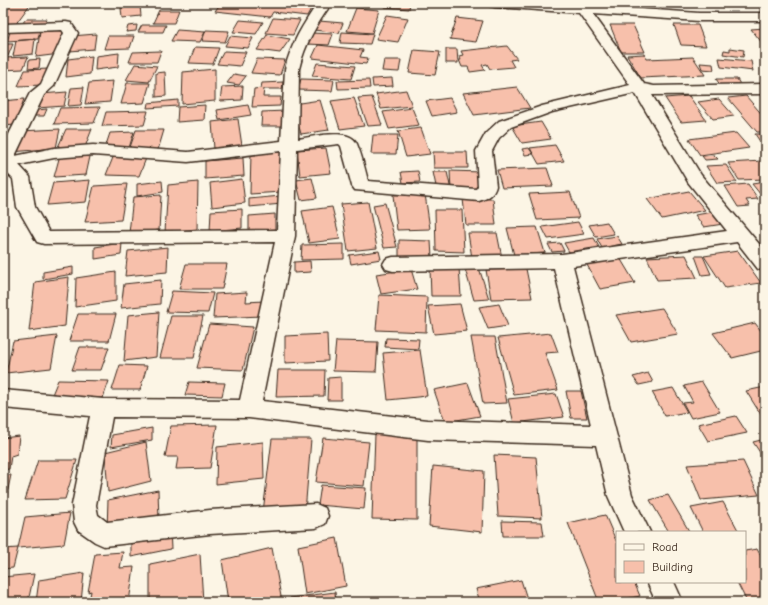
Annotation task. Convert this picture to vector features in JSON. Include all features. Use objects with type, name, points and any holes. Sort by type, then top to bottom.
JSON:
[{"type":"street","points":[[249,409],[286,236],[292,69],[301,38],[325,3]]},
{"type":"street","points":[[495,3],[699,17],[765,17]]},
{"type":"street","points":[[690,3],[699,17]]},
{"type":"street","points":[[583,9],[639,87],[694,178],[765,264]]},
{"type":"street","points":[[3,28],[66,26],[71,33],[47,86],[38,93],[12,142],[6,156],[5,163]]},
{"type":"street","points":[[5,163],[54,153],[93,150],[188,156],[335,139],[344,140],[349,144],[361,186],[479,195],[486,191],[487,186],[484,151],[492,136],[505,124],[547,109],[639,87],[653,91],[765,88]]},
{"type":"street","points":[[5,163],[20,176],[24,189],[26,207],[44,238],[286,236]]},
{"type":"street","points":[[393,264],[562,261],[741,235]]},
{"type":"street","points":[[562,261],[620,496],[637,531]]},
{"type":"street","points":[[3,399],[103,408],[249,409],[428,430],[605,434]]},
{"type":"street","points":[[103,408],[84,505],[87,522],[104,534],[210,522],[316,516]]},
{"type":"street","points":[[660,583],[670,602]]},
{"type":"building","points":[[10,3],[31,3],[15,25],[3,24],[3,12]]},
{"type":"building","points":[[96,3],[121,3],[120,5]]},
{"type":"building","points":[[221,3],[314,3],[307,16],[273,12],[270,17],[215,11]]},
{"type":"building","points":[[385,3],[410,3],[409,9],[384,7]]},
{"type":"building","points":[[655,3],[677,3],[678,5],[656,5]]},
{"type":"building","points":[[140,6],[141,16],[122,18],[121,8]]},
{"type":"building","points":[[356,8],[379,10],[372,33],[347,31]]},
{"type":"building","points":[[159,10],[179,10],[174,23],[153,23]]},
{"type":"building","points":[[387,15],[408,18],[398,42],[376,39]]},
{"type":"building","points":[[273,18],[300,20],[293,35],[266,33]]},
{"type":"building","points":[[457,18],[483,21],[476,42],[450,39]]},
{"type":"building","points":[[26,19],[47,19],[43,25],[21,25]]},
{"type":"building","points":[[240,20],[263,22],[256,34],[233,32]]},
{"type":"building","points":[[319,21],[343,23],[339,33],[314,30]]},
{"type":"building","points":[[137,25],[136,31],[126,32],[128,26]]},
{"type":"building","points":[[142,25],[166,25],[163,32],[138,32]]},
{"type":"building","points":[[610,25],[633,25],[645,52],[621,52]]},
{"type":"building","points":[[674,25],[698,25],[706,46],[681,45]]},
{"type":"building","points":[[765,28],[765,43],[763,44],[751,29]]},
{"type":"building","points":[[40,30],[38,39],[7,41],[10,32]]},
{"type":"building","points":[[63,30],[60,54],[36,57],[40,32]]},
{"type":"building","points":[[177,30],[205,32],[200,42],[171,41]]},
{"type":"building","points":[[206,30],[229,31],[225,42],[202,41]]},
{"type":"building","points":[[342,32],[373,34],[370,44],[340,43]]},
{"type":"building","points":[[311,33],[333,34],[329,45],[307,44]]},
{"type":"building","points":[[96,34],[94,49],[70,51],[72,36]]},
{"type":"building","points":[[267,35],[290,39],[280,53],[257,50]]},
{"type":"building","points":[[108,36],[134,36],[130,48],[104,49]]},
{"type":"building","points":[[230,36],[253,38],[248,48],[225,46]]},
{"type":"building","points":[[35,39],[33,54],[13,56],[16,41]]},
{"type":"building","points":[[3,44],[13,44],[8,56],[3,56]]},
{"type":"building","points":[[318,45],[363,50],[360,57],[368,58],[366,64],[312,58]]},
{"type":"building","points":[[507,46],[517,59],[510,60],[514,67],[490,69],[487,64],[482,65],[485,70],[470,72],[468,67],[462,67],[459,60],[461,60],[459,56],[463,55],[461,51]]},
{"type":"building","points":[[195,47],[219,48],[213,64],[189,63]]},
{"type":"building","points":[[730,48],[744,50],[743,57],[723,54],[724,50],[730,51]]},
{"type":"building","points":[[446,49],[457,49],[458,63],[446,63]]},
{"type":"building","points":[[414,50],[440,52],[435,75],[409,73]]},
{"type":"building","points":[[161,51],[157,62],[129,62],[133,52]]},
{"type":"building","points":[[224,51],[246,52],[240,66],[217,64]]},
{"type":"building","points":[[119,53],[118,67],[95,70],[96,56]]},
{"type":"building","points":[[644,54],[647,59],[693,57],[705,75],[641,78],[627,55]]},
{"type":"building","points":[[92,56],[90,74],[66,77],[68,59]]},
{"type":"building","points":[[28,57],[23,69],[3,70],[3,58]]},
{"type":"building","points":[[719,58],[751,61],[753,71],[721,67]]},
{"type":"building","points":[[40,59],[39,68],[28,69],[29,60]]},
{"type":"building","points":[[257,59],[285,60],[280,75],[251,73]]},
{"type":"building","points":[[384,60],[401,60],[399,72],[382,71]]},
{"type":"building","points":[[317,63],[355,66],[351,79],[312,76]]},
{"type":"building","points":[[700,63],[713,64],[714,70],[702,69]]},
{"type":"building","points":[[135,64],[157,66],[149,82],[126,80]]},
{"type":"building","points":[[49,69],[43,85],[18,86],[25,70]]},
{"type":"building","points":[[215,69],[215,101],[182,104],[183,72]]},
{"type":"building","points":[[165,72],[166,96],[156,97],[156,73]]},
{"type":"building","points":[[234,74],[246,76],[239,85],[227,83]]},
{"type":"building","points":[[392,78],[393,86],[373,87],[372,79]]},
{"type":"building","points":[[301,79],[334,80],[332,91],[298,90]]},
{"type":"building","points":[[716,79],[737,79],[741,86],[721,86]]},
{"type":"building","points":[[369,80],[370,88],[338,89],[337,81]]},
{"type":"building","points":[[113,81],[110,102],[85,104],[89,83]]},
{"type":"building","points":[[283,82],[282,89],[264,89],[263,97],[281,97],[280,106],[252,107],[254,89],[261,88],[262,83]]},
{"type":"building","points":[[127,83],[150,83],[144,103],[121,104]]},
{"type":"building","points":[[243,86],[242,100],[220,101],[222,87]]},
{"type":"building","points":[[84,87],[81,105],[68,106],[71,88]]},
{"type":"building","points":[[517,87],[530,108],[474,115],[463,93]]},
{"type":"building","points":[[406,90],[412,106],[381,109],[376,94]]},
{"type":"building","points":[[67,92],[64,106],[37,108],[41,94]]},
{"type":"building","points":[[689,96],[706,120],[681,122],[665,98]]},
{"type":"building","points":[[746,96],[765,118],[765,132],[757,132],[728,98]]},
{"type":"building","points":[[372,97],[382,125],[368,126],[358,98]]},
{"type":"building","points":[[354,98],[364,126],[340,129],[331,101]]},
{"type":"building","points":[[450,98],[457,112],[432,116],[426,101]]},
{"type":"building","points":[[24,99],[15,125],[3,126],[3,101]]},
{"type":"building","points":[[719,99],[734,116],[713,119],[698,102]]},
{"type":"building","points":[[178,100],[178,106],[147,108],[148,103]]},
{"type":"building","points":[[320,100],[329,130],[301,134],[293,104]]},
{"type":"building","points":[[205,105],[204,120],[177,122],[178,107]]},
{"type":"building","points":[[248,105],[251,115],[219,120],[217,110]]},
{"type":"building","points":[[100,107],[94,123],[54,124],[60,108]]},
{"type":"building","points":[[412,108],[419,125],[389,129],[383,112]]},
{"type":"building","points":[[47,109],[44,116],[35,116],[37,110]]},
{"type":"building","points":[[148,111],[144,125],[102,126],[106,112]]},
{"type":"building","points":[[285,111],[284,126],[261,126],[262,112]]},
{"type":"building","points":[[238,119],[242,146],[214,149],[212,122]]},
{"type":"building","points":[[541,122],[551,139],[522,143],[512,126]]},
{"type":"building","points":[[421,128],[430,154],[406,157],[398,131]]},
{"type":"building","points":[[60,129],[56,148],[12,152],[21,131]]},
{"type":"building","points":[[66,129],[92,129],[85,147],[58,147]]},
{"type":"building","points":[[136,130],[164,130],[158,150],[129,150]]},
{"type":"building","points":[[3,132],[16,132],[3,148]]},
{"type":"building","points":[[134,132],[129,148],[105,148],[110,133]]},
{"type":"building","points":[[736,133],[749,148],[700,155],[689,139]]},
{"type":"building","points":[[755,134],[765,134],[765,149]]},
{"type":"building","points":[[373,135],[398,135],[396,154],[371,154]]},
{"type":"building","points":[[555,145],[564,161],[539,164],[530,148]]},
{"type":"building","points":[[326,148],[331,173],[300,176],[297,150]]},
{"type":"building","points":[[529,148],[533,154],[525,155],[522,149]]},
{"type":"building","points":[[91,152],[86,175],[54,177],[60,155]]},
{"type":"building","points":[[281,152],[282,192],[250,194],[251,153]]},
{"type":"building","points":[[433,152],[467,152],[468,168],[434,168]]},
{"type":"building","points":[[114,155],[147,156],[139,176],[106,175]]},
{"type":"building","points":[[714,155],[718,159],[705,160],[702,156]]},
{"type":"building","points":[[243,158],[244,176],[205,179],[205,161]]},
{"type":"building","points":[[762,161],[765,164],[765,179],[739,180],[728,163]]},
{"type":"building","points":[[726,165],[737,182],[717,183],[706,166]]},
{"type":"building","points":[[547,168],[553,186],[502,188],[497,170]]},
{"type":"building","points":[[418,171],[420,182],[403,183],[401,172]]},
{"type":"building","points":[[450,171],[482,172],[484,190],[451,190]]},
{"type":"building","points":[[433,172],[447,172],[451,190],[437,191]]},
{"type":"building","points":[[312,178],[317,198],[301,200],[296,180]]},
{"type":"building","points":[[242,179],[245,203],[212,207],[210,183]]},
{"type":"building","points":[[90,180],[86,202],[47,205],[53,183]]},
{"type":"building","points":[[162,181],[163,192],[137,196],[137,184]]},
{"type":"building","points":[[198,182],[197,229],[165,232],[168,185]]},
{"type":"building","points":[[765,182],[765,200],[752,184]]},
{"type":"building","points":[[127,184],[121,220],[85,222],[94,186]]},
{"type":"building","points":[[748,184],[758,199],[746,200],[750,206],[738,207],[725,186]]},
{"type":"building","points":[[689,191],[705,210],[662,219],[647,199]]},
{"type":"building","points":[[570,192],[579,218],[537,220],[529,194]]},
{"type":"building","points":[[425,194],[430,229],[397,230],[393,195]]},
{"type":"building","points":[[161,195],[159,230],[129,233],[133,197]]},
{"type":"building","points":[[281,196],[282,204],[249,207],[249,199]]},
{"type":"building","points":[[463,199],[493,199],[496,225],[466,225]]},
{"type":"building","points":[[368,202],[377,248],[348,251],[341,204]]},
{"type":"building","points":[[385,203],[397,247],[384,248],[373,205]]},
{"type":"building","points":[[332,207],[340,239],[309,243],[302,211]]},
{"type":"building","points":[[242,209],[242,228],[210,231],[211,211]]},
{"type":"building","points":[[435,210],[462,210],[464,252],[436,251]]},
{"type":"building","points":[[713,212],[723,224],[704,227],[695,215]]},
{"type":"building","points":[[275,214],[275,229],[249,231],[249,216]]},
{"type":"building","points":[[578,222],[584,234],[548,239],[542,227]]},
{"type":"building","points":[[607,222],[614,234],[596,237],[589,225]]},
{"type":"building","points":[[537,227],[545,253],[514,255],[507,228]]},
{"type":"building","points":[[468,233],[497,233],[502,258],[472,258]]},
{"type":"building","points":[[617,236],[622,244],[602,248],[597,239]]},
{"type":"building","points":[[594,238],[599,247],[569,252],[564,243]]},
{"type":"building","points":[[399,240],[431,241],[432,258],[399,258]]},
{"type":"building","points":[[122,243],[121,255],[95,259],[95,247]]},
{"type":"building","points":[[560,243],[564,251],[552,252],[548,244]]},
{"type":"building","points":[[344,244],[344,259],[301,260],[302,245]]},
{"type":"building","points":[[168,247],[167,272],[125,276],[128,251]]},
{"type":"building","points":[[379,251],[381,259],[351,264],[349,255]]},
{"type":"building","points":[[738,251],[761,283],[725,288],[704,256]]},
{"type":"building","points":[[686,255],[697,278],[657,280],[647,257]]},
{"type":"building","points":[[695,256],[703,256],[711,274],[702,275]]},
{"type":"building","points":[[620,258],[635,283],[600,289],[586,263]]},
{"type":"building","points":[[310,261],[311,272],[294,273],[294,262]]},
{"type":"building","points":[[186,264],[227,264],[222,289],[179,289]]},
{"type":"building","points":[[73,267],[73,274],[43,279],[43,272]]},
{"type":"building","points":[[430,268],[459,268],[461,296],[431,296]]},
{"type":"building","points":[[479,268],[489,299],[474,300],[465,269]]},
{"type":"building","points":[[411,269],[417,289],[381,294],[376,274]]},
{"type":"building","points":[[526,269],[532,298],[491,299],[486,270]]},
{"type":"building","points":[[116,272],[116,301],[75,307],[76,278]]},
{"type":"building","points":[[69,277],[65,326],[29,331],[35,282]]},
{"type":"building","points":[[161,280],[160,304],[121,308],[124,284]]},
{"type":"building","points":[[172,291],[213,293],[208,313],[166,312]]},
{"type":"building","points":[[247,292],[246,302],[264,301],[263,316],[213,318],[215,294]]},
{"type":"building","points":[[379,295],[427,297],[426,332],[376,330]]},
{"type":"building","points":[[460,304],[467,331],[434,334],[428,306]]},
{"type":"building","points":[[499,304],[508,326],[488,329],[479,307]]},
{"type":"building","points":[[662,308],[678,334],[631,342],[616,315]]},
{"type":"building","points":[[159,312],[156,357],[124,361],[128,315]]},
{"type":"building","points":[[78,314],[116,314],[109,341],[69,341]]},
{"type":"building","points":[[171,316],[203,316],[194,358],[160,358]]},
{"type":"building","points":[[755,323],[765,336],[765,350],[732,358],[713,333]]},
{"type":"building","points":[[209,324],[253,327],[243,370],[197,368]]},
{"type":"building","points":[[551,333],[558,352],[545,353],[558,390],[514,395],[498,338]]},
{"type":"building","points":[[327,334],[328,361],[285,363],[285,336]]},
{"type":"building","points":[[57,336],[51,368],[6,373],[13,341]]},
{"type":"building","points":[[471,337],[495,337],[507,403],[483,404]]},
{"type":"building","points":[[386,338],[419,339],[418,349],[385,347]]},
{"type":"building","points":[[336,341],[378,342],[376,372],[333,371]]},
{"type":"building","points":[[80,347],[109,347],[101,370],[72,370]]},
{"type":"building","points":[[420,350],[427,396],[388,400],[383,353]]},
{"type":"building","points":[[120,365],[147,366],[140,390],[112,390]]},
{"type":"building","points":[[278,370],[325,370],[324,396],[276,397]]},
{"type":"building","points":[[648,373],[653,382],[639,385],[633,377]]},
{"type":"building","points":[[341,377],[341,400],[327,400],[328,378]]},
{"type":"building","points":[[58,380],[109,381],[103,398],[51,397]]},
{"type":"building","points":[[189,382],[225,383],[222,396],[185,395]]},
{"type":"building","points":[[702,382],[720,412],[691,418],[683,403],[693,402],[684,386]]},
{"type":"building","points":[[468,383],[480,416],[445,422],[434,390]]},
{"type":"building","points":[[765,387],[765,421],[746,391]]},
{"type":"building","points":[[673,388],[687,412],[665,416],[652,392]]},
{"type":"building","points":[[566,391],[581,391],[587,418],[571,418]]},
{"type":"building","points":[[556,394],[564,417],[514,423],[508,399]]},
{"type":"building","points":[[736,416],[747,433],[708,441],[698,424]]},
{"type":"building","points":[[217,425],[210,468],[176,469],[178,457],[165,457],[171,426]]},
{"type":"building","points":[[152,428],[152,440],[111,447],[112,435]]},
{"type":"building","points":[[375,434],[417,435],[417,520],[372,519]]},
{"type":"building","points":[[19,436],[17,454],[11,456],[9,469],[3,470],[3,438]]},
{"type":"building","points":[[323,438],[369,442],[364,486],[316,482]]},
{"type":"building","points":[[272,439],[311,439],[305,512],[263,512]]},
{"type":"building","points":[[765,439],[765,460],[753,442]]},
{"type":"building","points":[[146,442],[151,481],[108,492],[105,452]]},
{"type":"building","points":[[263,442],[264,479],[216,484],[217,447]]},
{"type":"building","points":[[494,455],[536,457],[542,518],[498,516]]},
{"type":"building","points":[[38,460],[77,460],[65,499],[25,500]]},
{"type":"building","points":[[743,461],[759,495],[701,500],[687,465]]},
{"type":"building","points":[[433,466],[484,471],[482,532],[429,526]]},
{"type":"building","points":[[11,475],[3,513],[3,476]]},
{"type":"building","points":[[321,485],[366,488],[364,509],[318,505]]},
{"type":"building","points":[[158,490],[159,520],[107,530],[108,500]]},
{"type":"building","points":[[668,495],[689,531],[668,531],[650,500]]},
{"type":"building","points":[[723,502],[738,530],[702,531],[691,508]]},
{"type":"building","points":[[70,513],[64,544],[18,548],[25,517]]},
{"type":"building","points":[[605,515],[616,541],[616,583],[634,583],[640,596],[612,602],[599,602],[568,523]]},
{"type":"building","points":[[502,521],[542,522],[544,536],[503,536]]},
{"type":"building","points":[[170,529],[171,549],[131,557],[131,537]]},
{"type":"building","points":[[337,538],[346,586],[305,594],[298,546]]},
{"type":"building","points":[[18,548],[13,568],[3,569],[3,549]]},
{"type":"building","points":[[272,548],[282,602],[228,602],[222,560]]},
{"type":"building","points":[[757,549],[765,564],[765,602],[747,602],[738,583],[746,583],[746,551]]},
{"type":"building","points":[[123,552],[120,568],[134,567],[129,602],[89,602],[91,591],[88,592],[95,554]]},
{"type":"building","points":[[200,554],[203,602],[150,602],[150,564]]},
{"type":"building","points":[[84,573],[81,602],[36,602],[39,580]]},
{"type":"building","points":[[34,574],[28,602],[3,602],[3,577]]},
{"type":"building","points":[[521,580],[528,602],[480,602],[476,589]]},
{"type":"building","points":[[335,592],[336,602],[291,602],[290,598]]}]
